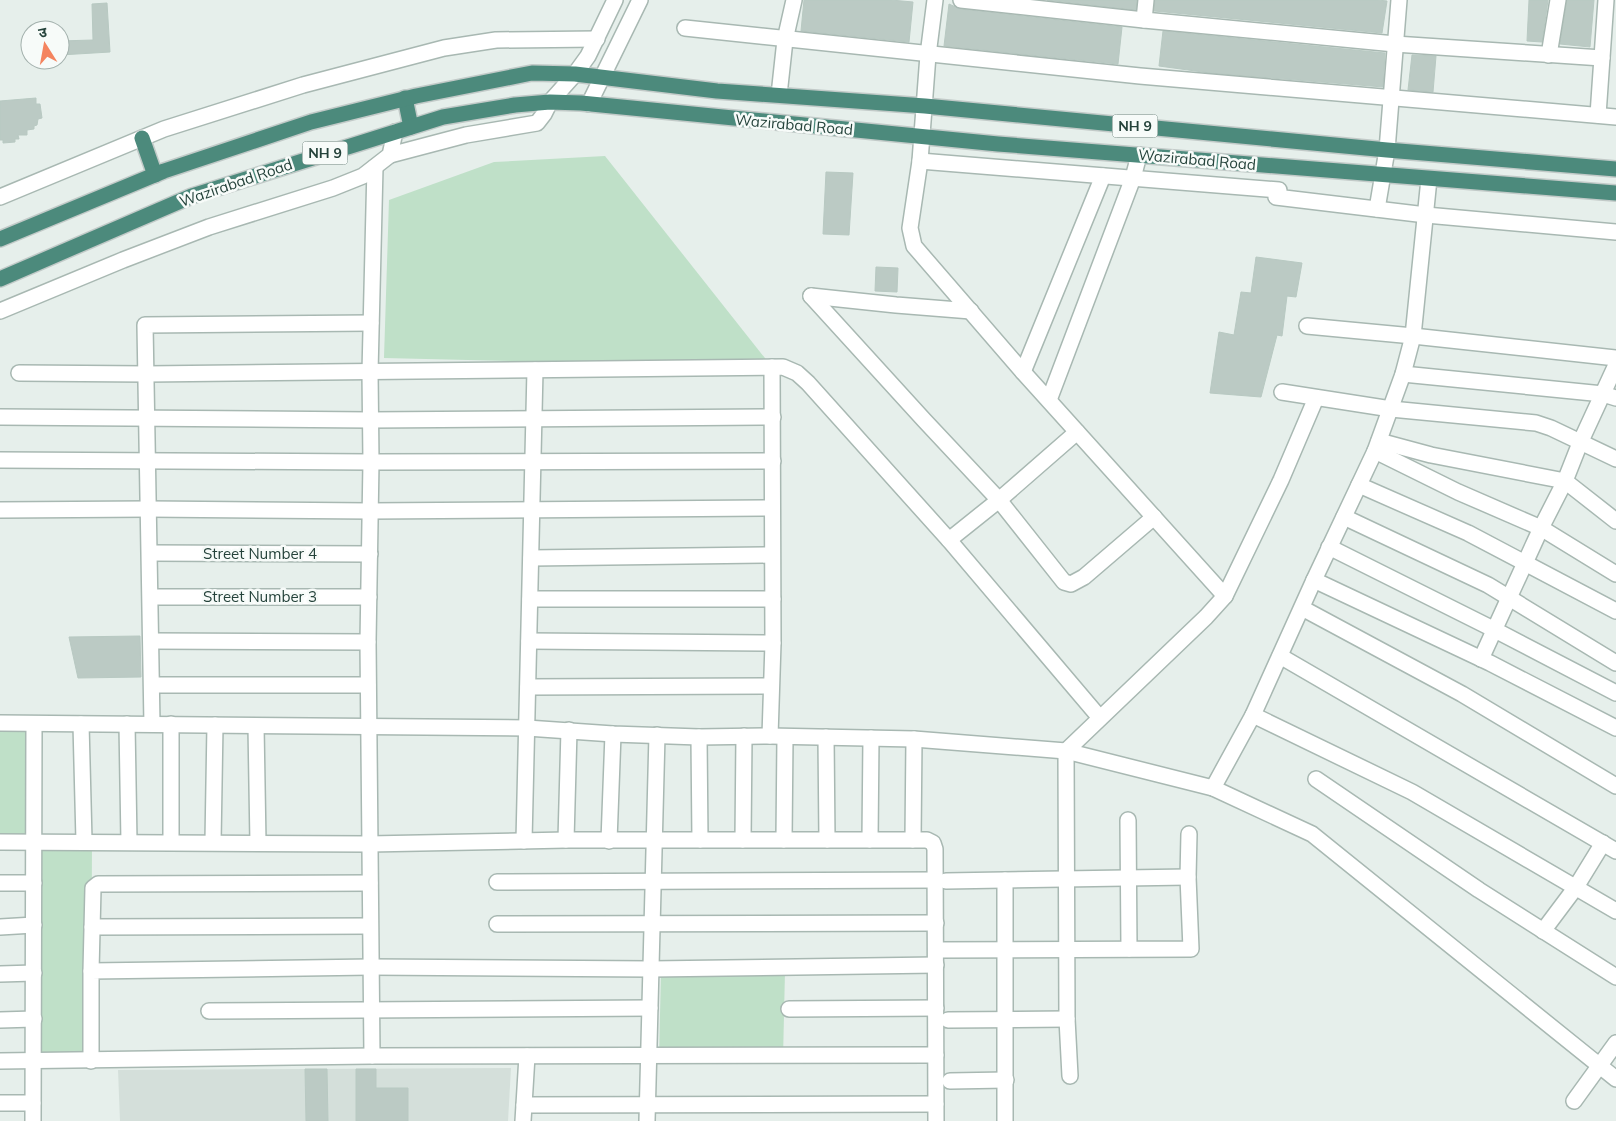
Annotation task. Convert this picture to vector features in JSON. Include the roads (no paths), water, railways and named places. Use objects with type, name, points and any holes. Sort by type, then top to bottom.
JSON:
[{"type":"highway","name":"Wazirabad Road","points":[[0,239],[156,175],[311,122],[405,98],[532,73],[576,74],[717,91],[925,106],[1387,150],[1616,169]]},
{"type":"highway","points":[[405,98],[411,127]]},
{"type":"highway","name":"Wazirabad Road","points":[[0,279],[192,196],[411,127],[452,116],[515,104],[550,102],[1382,176],[1616,194]]},
{"type":"highway","points":[[142,138],[156,175]]},
{"type":"street","points":[[0,311],[209,227],[354,180],[369,172],[390,154],[466,136],[537,123],[550,102],[576,74],[588,56],[616,0]]},
{"type":"street","points":[[588,104],[640,0]]},
{"type":"street","points":[[779,95],[785,40],[794,0]]},
{"type":"street","points":[[935,0],[928,55],[920,161],[910,228],[914,246],[1023,372],[1225,596]]},
{"type":"street","points":[[961,0],[1395,44],[1602,58]]},
{"type":"street","points":[[1144,20],[1146,0]]},
{"type":"street","points":[[1377,209],[1387,150],[1399,0]]},
{"type":"street","points":[[1549,55],[1558,0]]},
{"type":"street","points":[[1598,115],[1606,0]]},
{"type":"street","points":[[684,28],[1140,76],[1616,117]]},
{"type":"street","points":[[0,197],[164,129],[303,85],[472,42],[597,39]]},
{"type":"street","points":[[390,154],[395,132]]},
{"type":"street","points":[[1049,400],[1133,178],[1139,155]]},
{"type":"street","points":[[920,161],[1279,190],[1276,197],[1426,215],[1616,232]]},
{"type":"street","points":[[372,1056],[367,727],[371,462],[370,372],[375,167]]},
{"type":"street","points":[[1023,372],[1104,176]]},
{"type":"street","points":[[1213,788],[1253,715],[1377,446],[1391,409],[1414,336],[1428,179]]},
{"type":"street","points":[[971,311],[811,296],[999,500],[1064,582],[1071,584],[1084,577],[1154,517]]},
{"type":"street","points":[[152,724],[145,325],[371,323]]},
{"type":"street","points":[[1308,326],[1616,358]]},
{"type":"street","points":[[1481,659],[1541,528],[1565,481],[1580,443],[1609,396],[1616,365]]},
{"type":"street","points":[[770,736],[770,686],[773,643],[772,367]]},
{"type":"street","points":[[19,373],[147,374],[783,367],[797,372],[808,382],[949,540],[1100,718]]},
{"type":"street","points":[[524,841],[535,370]]},
{"type":"street","points":[[1403,374],[1609,396]]},
{"type":"street","points":[[1282,392],[1391,409],[1536,423],[1551,428],[1616,459]]},
{"type":"street","points":[[1070,1076],[1067,1019],[1066,751],[1206,617],[1225,596],[1281,480],[1316,398]]},
{"type":"street","points":[[0,417],[370,420],[773,417]]},
{"type":"street","points":[[949,540],[999,500],[1077,432]]},
{"type":"street","points":[[1377,446],[1565,481],[1616,521]]},
{"type":"street","points":[[1377,446],[1458,492],[1541,528],[1616,574]]},
{"type":"street","points":[[0,460],[371,462],[773,461]]},
{"type":"street","points":[[1359,485],[1468,533],[1616,611]]},
{"type":"street","points":[[0,510],[370,511],[772,508]]},
{"type":"street","points":[[1344,517],[1488,584],[1616,663]]},
{"type":"street","points":[[1329,548],[1495,630],[1616,693]]},
{"type":"street","name":"Street Number 4","points":[[150,553],[370,554]]},
{"type":"street","points":[[531,558],[772,555]]},
{"type":"street","points":[[1314,580],[1481,659],[1616,728]]},
{"type":"street","name":"Street Number 3","points":[[151,597],[369,597]]},
{"type":"street","points":[[530,599],[773,599]]},
{"type":"street","points":[[1302,608],[1462,694],[1616,786]]},
{"type":"street","points":[[152,641],[368,642]]},
{"type":"street","points":[[528,641],[773,643]]},
{"type":"street","points":[[1280,656],[1610,847],[1576,887],[1544,931]]},
{"type":"street","points":[[152,685],[368,685]]},
{"type":"street","points":[[528,687],[770,686]]},
{"type":"street","points":[[1253,715],[1412,792],[1616,910]]},
{"type":"street","points":[[0,724],[526,728],[613,734],[914,739],[1066,751],[1213,788],[1312,834],[1616,1079]]},
{"type":"street","points":[[33,1121],[34,724]]},
{"type":"street","points":[[81,724],[84,841]]},
{"type":"street","points":[[127,724],[128,842]]},
{"type":"street","points":[[171,724],[172,842]]},
{"type":"street","points":[[213,842],[215,725]]},
{"type":"street","points":[[256,726],[258,843]]},
{"type":"street","points":[[566,840],[569,730]]},
{"type":"street","points":[[610,841],[613,734]]},
{"type":"street","points":[[647,1121],[658,735]]},
{"type":"street","points":[[699,736],[700,840]]},
{"type":"street","points":[[742,840],[744,736]]},
{"type":"street","points":[[784,840],[785,737]]},
{"type":"street","points":[[826,738],[827,840]]},
{"type":"street","points":[[870,840],[871,738]]},
{"type":"street","points":[[913,840],[914,739]]},
{"type":"street","points":[[1316,779],[1479,890],[1616,977]]},
{"type":"street","points":[[1128,820],[1129,950]]},
{"type":"street","points":[[91,971],[371,967],[651,969],[936,958],[1005,950],[1190,949],[1189,834]]},
{"type":"street","points":[[0,842],[369,844],[566,840],[926,840],[933,843],[941,880],[936,923],[936,1121]]},
{"type":"street","points":[[497,882],[1066,880],[1188,877]]},
{"type":"street","points":[[1005,880],[1005,1121]]},
{"type":"street","points":[[0,883],[34,883]]},
{"type":"street","points":[[91,1061],[93,888],[98,884],[370,883]]},
{"type":"street","points":[[497,924],[936,923]]},
{"type":"street","points":[[0,926],[34,926]]},
{"type":"street","points":[[92,927],[370,926]]},
{"type":"street","points":[[0,974],[34,973]]},
{"type":"street","points":[[209,1012],[650,1008]]},
{"type":"street","points":[[789,1009],[936,1008]]},
{"type":"street","points":[[0,1020],[34,1019]]},
{"type":"street","points":[[948,1020],[1067,1019]]},
{"type":"street","points":[[1574,1101],[1616,1043]]},
{"type":"street","points":[[0,1061],[372,1056],[936,1055]]},
{"type":"street","points":[[523,1121],[527,1056]]},
{"type":"street","points":[[950,1081],[1006,1080]]},
{"type":"street","points":[[0,1103],[33,1103]]},
{"type":"street","points":[[524,1105],[936,1104]]}]
